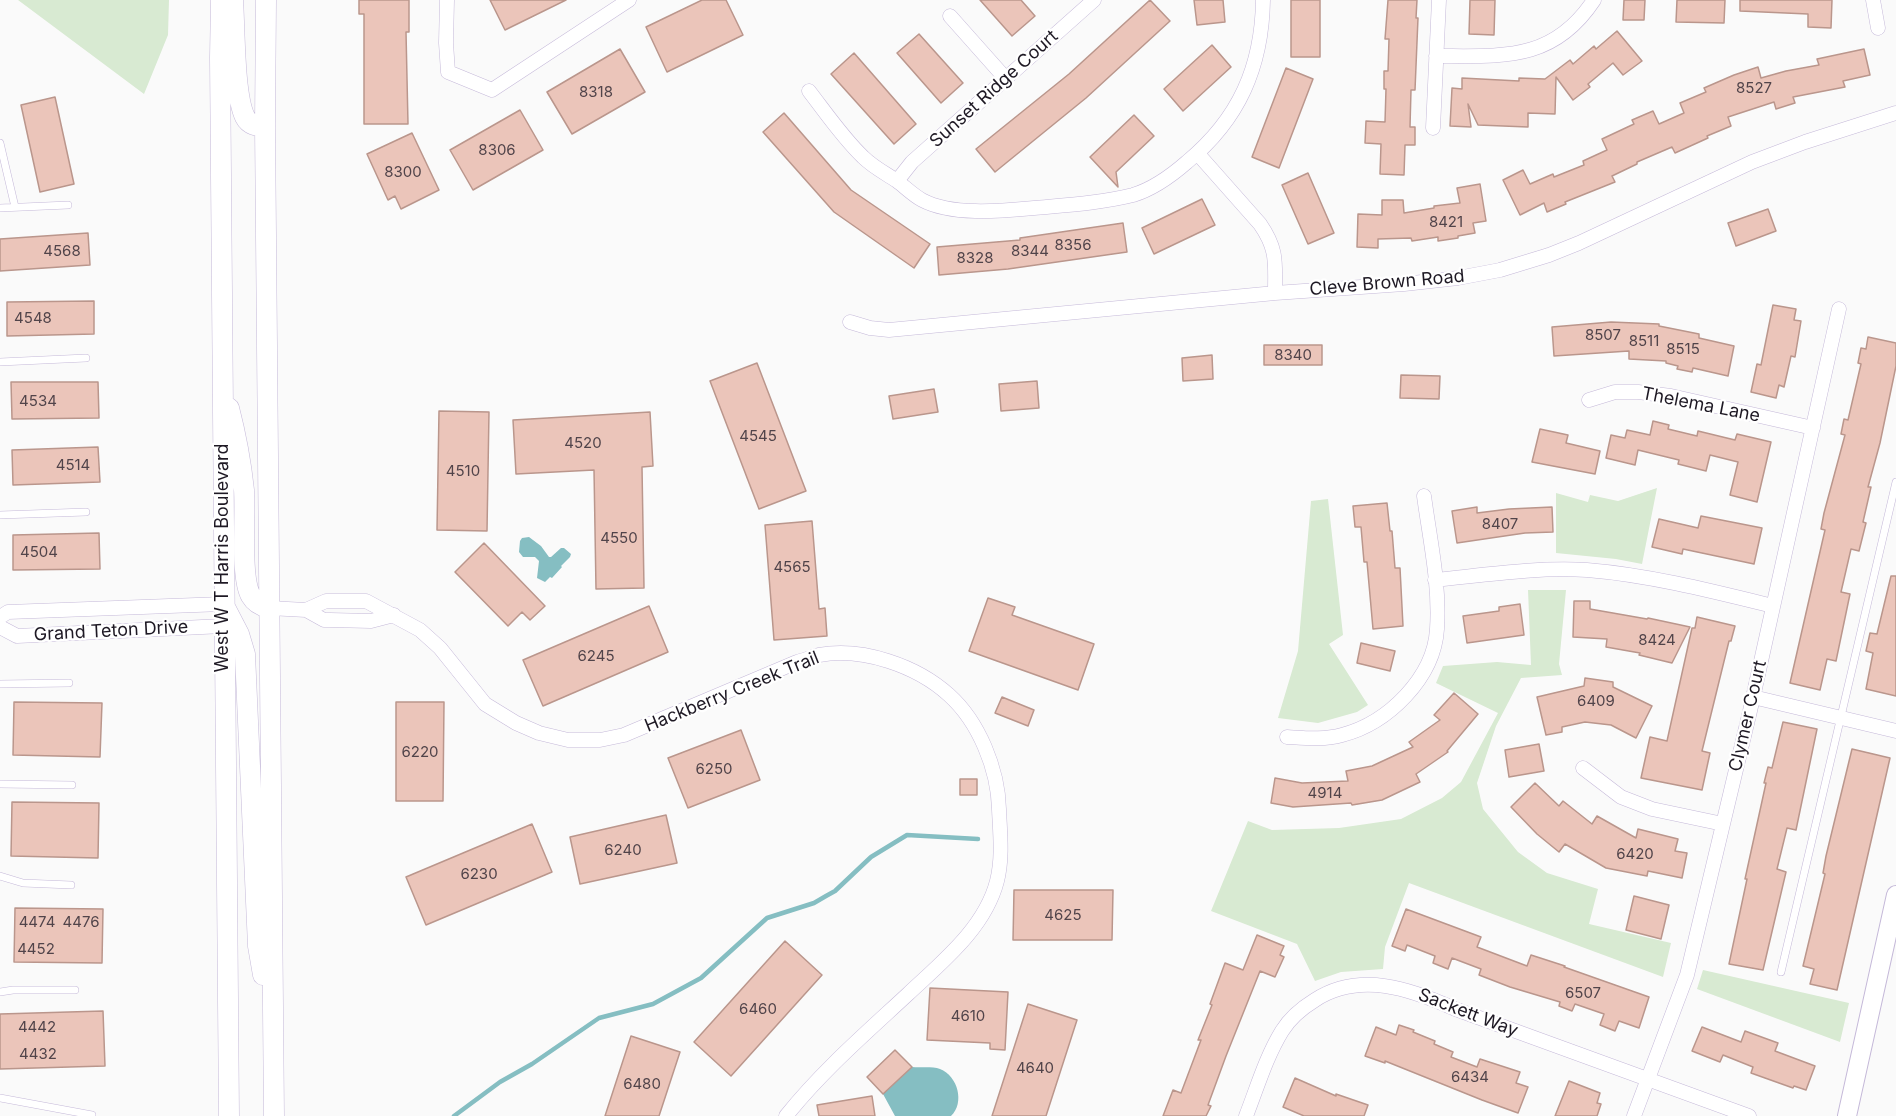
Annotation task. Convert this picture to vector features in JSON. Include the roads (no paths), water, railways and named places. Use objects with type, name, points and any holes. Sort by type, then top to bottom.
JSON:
[{"type":"main road","name":"West W T Harris Boulevard","points":[[221,0],[223,626],[229,1116]]},
{"type":"main road","points":[[233,0],[240,98],[246,119],[257,127],[265,126]]},
{"type":"main road","points":[[263,5],[274,1116]]},
{"type":"main road","points":[[222,380],[237,441],[244,492],[247,586],[251,596],[260,606],[269,608]]},
{"type":"main road","points":[[223,604],[239,634],[245,654],[258,946],[273,1036]]},
{"type":"main road","points":[[1846,1116],[1896,895]]},
{"type":"street","points":[[447,0],[448,72],[492,90],[629,0]]},
{"type":"street","name":"Sunset Ridge Court","points":[[897,181],[912,162],[1094,0]]},
{"type":"street","points":[[809,91],[863,157],[923,200],[944,207],[977,212],[1023,209],[1077,204],[1134,194],[1157,184],[1198,153],[1219,131],[1236,107],[1250,79],[1259,50],[1263,0]]},
{"type":"street","points":[[1433,128],[1438,0]]},
{"type":"street","points":[[1436,56],[1503,56],[1529,52],[1569,30],[1594,0]]},
{"type":"street","points":[[1873,0],[1878,28]]},
{"type":"street","points":[[950,15],[1006,79]]},
{"type":"street","name":"Cleve Brown Road","points":[[850,322],[870,328],[889,330],[1275,293],[1404,284],[1458,278],[1500,270],[1579,243],[1752,162],[1896,112]]},
{"type":"street","points":[[1198,153],[1268,236],[1274,247],[1275,293]]},
{"type":"street","name":"Clymer Court","points":[[1634,1116],[1687,975],[1753,697],[1839,309]]},
{"type":"street","name":"Thelema Lane","points":[[1589,400],[1616,392],[1671,396],[1813,428]]},
{"type":"street","points":[[1287,737],[1330,738],[1367,726],[1400,701],[1422,674],[1433,654],[1437,630],[1435,580],[1425,496]]},
{"type":"street","points":[[1435,580],[1518,571],[1586,570],[1634,576],[1773,606]]},
{"type":"street","name":"Hackberry Creek Trail","points":[[306,610],[326,601],[359,601],[394,615],[420,630],[440,648],[485,704],[531,730],[568,740],[600,740],[624,735],[797,662],[830,654],[882,659],[903,665],[935,683],[964,710],[994,768],[999,792],[1001,859],[996,883],[987,905],[973,928],[953,951],[820,1077],[791,1113]]},
{"type":"street","name":"Grand Teton Drive","points":[[0,617],[8,612],[223,604]]},
{"type":"street","name":"Hackberry Creek Trail","points":[[269,608],[306,610],[324,620],[371,621],[394,615]]},
{"type":"street","name":"Grand Teton Drive","points":[[0,627],[17,636],[223,626]]},
{"type":"street","points":[[1753,697],[1896,731]]},
{"type":"street","points":[[1583,768],[1621,798],[1652,808],[1723,824]]},
{"type":"street","name":"Sackett Way","points":[[1246,1116],[1272,1050],[1293,1017],[1319,997],[1355,985],[1375,985],[1409,991],[1749,1116]]},
{"type":"lane","points":[[0,143],[15,207]]},
{"type":"lane","points":[[0,208],[68,205]]},
{"type":"lane","points":[[0,362],[86,358]]},
{"type":"lane","points":[[1781,972],[1896,482]]},
{"type":"lane","points":[[0,515],[86,512]]},
{"type":"lane","points":[[0,684],[69,683]]},
{"type":"lane","points":[[0,784],[72,785]]},
{"type":"lane","points":[[0,876],[23,883],[70,885]]},
{"type":"lane","points":[[0,992],[75,990]]},
{"type":"lane","points":[[0,1098],[92,1114]]},
{"type":"water","points":[[529,537],[541,546],[549,557],[561,548],[571,554],[552,578],[550,577],[545,582],[537,578],[539,561],[535,557],[523,557],[519,552],[522,538]]},
{"type":"water","points":[[912,1067],[937,1068],[951,1077],[957,1090],[958,1104],[951,1116],[895,1116],[883,1094]]},
{"type":"waterway","points":[[454,1116],[500,1082],[532,1064],[599,1018],[653,1004],[701,978],[767,918],[814,903],[835,891],[871,857],[907,835],[978,839]]}]
